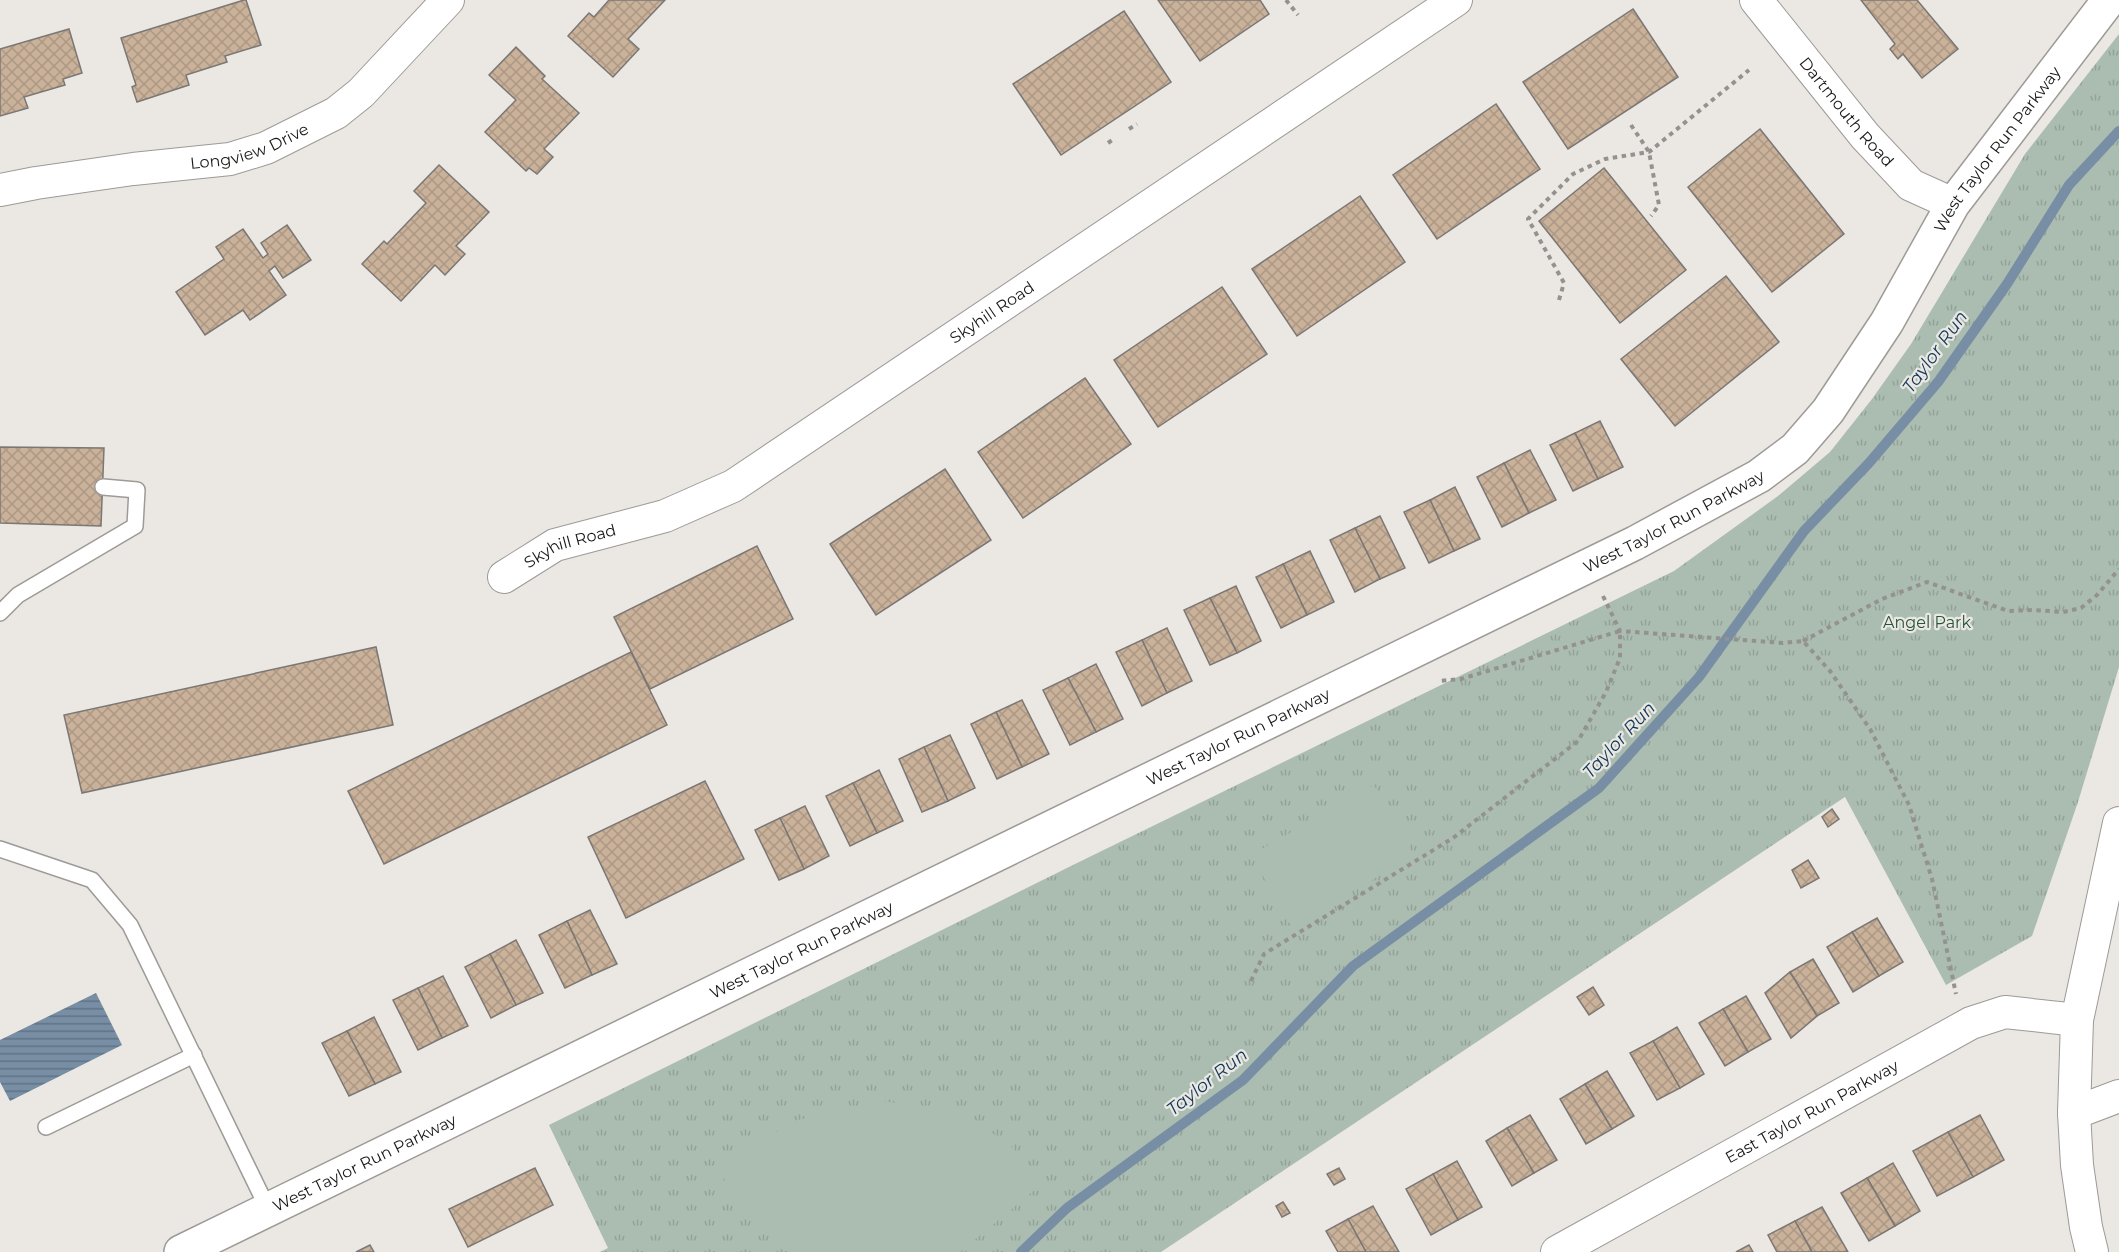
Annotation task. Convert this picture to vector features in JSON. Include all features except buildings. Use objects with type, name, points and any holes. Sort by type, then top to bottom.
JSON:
[{"type":"street","name":"Longview Drive","points":[[0,190],[133,169],[230,159],[266,148],[336,113],[361,93],[448,0]]},
{"type":"street","name":"Skyhill Road","points":[[504,577],[555,545],[665,516],[733,486],[1456,0]]},
{"type":"street","name":"Dartmouth Road","points":[[1756,0],[1865,136],[1911,185],[1953,204]]},
{"type":"street","name":"West Taylor Run Parkway","points":[[181,1252],[581,1059],[1162,772],[1635,543],[1759,476],[1795,449],[1828,411],[1887,322],[1953,204],[2109,0]]},
{"type":"street","points":[[2092,1252],[2077,1165],[2074,1113],[2077,1020],[2119,823]]},
{"type":"street","name":"East Taylor Run Parkway","points":[[1557,1252],[1971,1023],[2005,1012],[2077,1020]]},
{"type":"street","points":[[2074,1113],[2119,1096]]},
{"type":"lane","points":[[0,613],[18,595],[135,526],[137,490],[103,488]]},
{"type":"lane","points":[[0,849],[92,880],[130,925],[268,1209]]},
{"type":"lane","points":[[46,1127],[194,1055]]},
{"type":"path","points":[[1287,0],[1298,15]]},
{"type":"path","points":[[1559,300],[1564,283],[1528,219],[1573,174],[1605,159],[1649,152],[1749,70]]},
{"type":"path","points":[[1129,129],[1137,124]]},
{"type":"path","points":[[1631,124],[1649,152],[1659,205],[1651,216]]},
{"type":"path","points":[[1108,143],[1115,138]]},
{"type":"path","points":[[1251,981],[1264,954],[1453,838],[1578,741],[1606,693],[1620,658],[1620,631],[1588,566]]},
{"type":"path","points":[[1438,681],[1461,679],[1620,631],[1783,643],[1803,641],[1882,599],[1927,582],[2008,611],[2063,612],[2081,608],[2097,595],[2119,569]]},
{"type":"path","points":[[1803,641],[1830,671],[1870,729],[1909,805],[1932,879],[1958,1003]]},
{"type":"green space","name":"Angel Park","points":[[2119,34],[2119,667],[2078,802],[2032,936],[1946,985],[1845,797],[1161,1252],[600,1252],[608,1248],[549,1125],[1674,571],[1778,496],[1830,452],[1872,399],[1911,344],[2025,154]]},
{"type":"green space","points":[[1374,785],[1414,856],[1291,926],[1251,855]]},
{"type":"green space","points":[[882,1101],[958,1112],[1008,1143],[1043,1183],[960,1252],[788,1252],[716,1170],[794,1121]]},
{"type":"water","points":[[96,993],[122,1045],[10,1101],[0,1082],[0,1040]]},
{"type":"waterway","name":"Taylor Run","points":[[1021,1252],[1067,1208],[1243,1080],[1353,966],[1599,788],[1699,677],[1804,531],[1869,463],[1938,382],[2007,284],[2069,185],[2119,131]]}]
